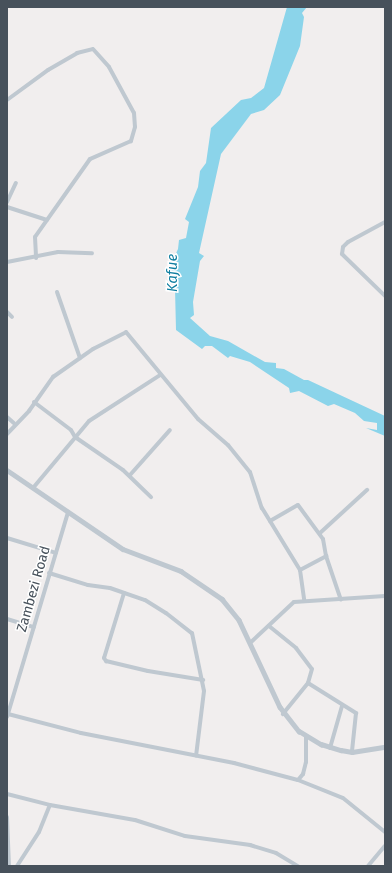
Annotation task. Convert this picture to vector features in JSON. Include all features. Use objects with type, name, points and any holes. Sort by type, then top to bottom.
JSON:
[{"type":"street","points":[[7,100],[48,70],[77,53],[93,49],[108,67],[134,113],[135,127],[130,141],[90,159],[34,240],[36,258]]},
{"type":"street","points":[[7,202],[16,183]]},
{"type":"street","points":[[7,207],[47,220]]},
{"type":"street","points":[[385,222],[348,242],[342,247],[342,254],[385,296]]},
{"type":"street","points":[[7,262],[36,258],[58,252],[92,253]]},
{"type":"street","points":[[57,292],[80,358]]},
{"type":"street","points":[[7,312],[12,318]]},
{"type":"street","points":[[7,434],[14,423],[25,416],[49,380],[80,358],[124,332],[198,419],[239,457],[250,472],[260,504],[300,570],[304,600]]},
{"type":"street","points":[[33,488],[92,418],[160,375]]},
{"type":"street","points":[[34,402],[71,430],[75,437],[130,475],[151,497]]},
{"type":"street","points":[[7,417],[14,423]]},
{"type":"street","points":[[130,475],[170,430]]},
{"type":"street","points":[[7,470],[128,552],[174,568],[204,585],[234,613],[250,643],[283,714],[306,737],[330,748],[352,752],[385,747]]},
{"type":"street","points":[[320,533],[367,490]]},
{"type":"street","points":[[270,521],[297,504],[320,533],[341,600]]},
{"type":"street","name":"Zambezi Road","points":[[7,716],[68,512]]},
{"type":"street","points":[[7,538],[56,553]]},
{"type":"street","points":[[300,570],[326,556]]},
{"type":"street","points":[[49,573],[88,585],[106,587],[160,608],[192,633],[203,680],[204,700],[196,756]]},
{"type":"street","points":[[124,593],[104,659],[148,671],[203,680]]},
{"type":"street","points":[[250,643],[288,605],[304,600],[341,600],[385,596]]},
{"type":"street","points":[[7,619],[34,628]]},
{"type":"street","points":[[268,626],[296,648],[311,667],[308,683],[283,714]]},
{"type":"street","points":[[308,683],[356,714],[352,752]]},
{"type":"street","points":[[330,748],[342,706]]},
{"type":"street","points":[[7,716],[81,733],[196,756],[298,780],[342,798],[385,832]]},
{"type":"street","points":[[298,780],[303,774],[306,762],[306,737]]},
{"type":"street","points":[[7,794],[50,805],[135,820],[185,836],[250,845],[276,853],[298,866]]},
{"type":"street","points":[[17,866],[39,832],[50,805]]},
{"type":"street","points":[[7,817],[9,866]]},
{"type":"street","points":[[368,866],[385,846]]},
{"type":"water","name":"Kafue","points":[[287,7],[307,7],[302,13],[304,17],[300,46],[280,95],[264,110],[251,114],[221,154],[199,253],[204,256],[200,261],[193,302],[194,315],[190,318],[210,336],[228,341],[265,362],[276,363],[276,368],[284,369],[304,380],[308,380],[385,416],[385,436],[366,428],[377,430],[377,423],[364,421],[355,413],[334,404],[328,406],[299,391],[290,393],[289,388],[250,362],[230,356],[228,358],[212,346],[205,346],[202,349],[176,330],[175,289],[169,268],[178,249],[179,240],[186,238],[189,222],[185,219],[198,187],[200,171],[206,163],[211,128],[241,100],[251,98],[264,88]]}]
